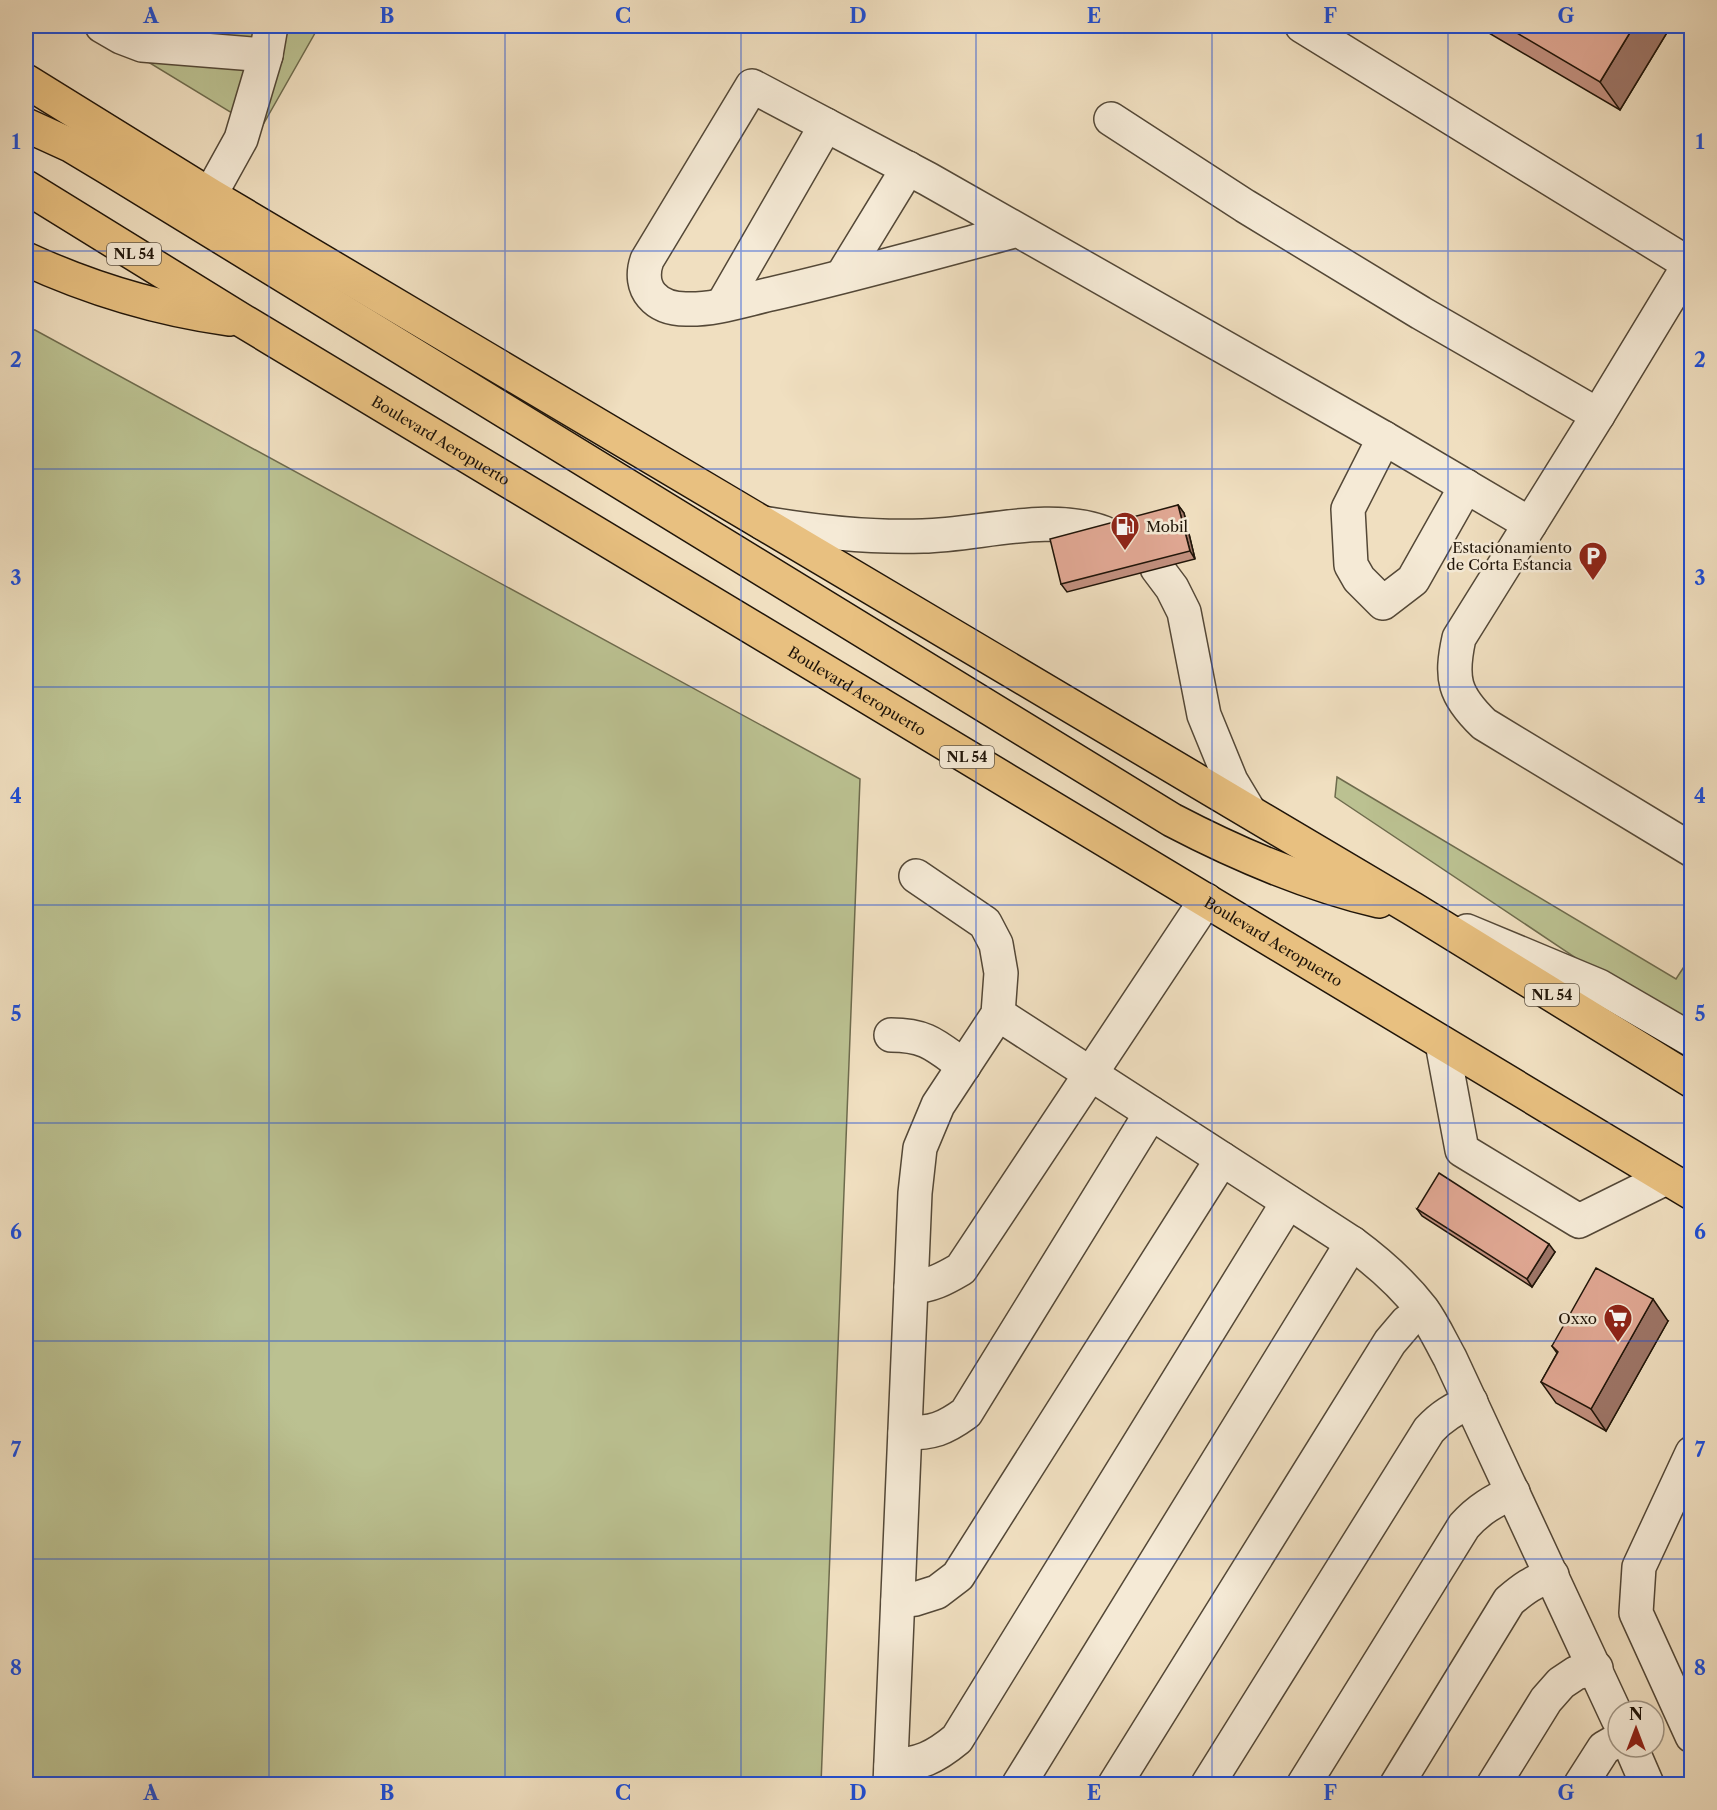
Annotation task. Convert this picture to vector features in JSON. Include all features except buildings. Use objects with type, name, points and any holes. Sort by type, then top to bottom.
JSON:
[{"type":"highway","name":"NL 54","points":[[26,81],[210,195],[1413,909],[1692,1081]]},
{"type":"highway","points":[[26,125],[107,167],[1172,820],[1266,866],[1324,886],[1413,909]]},
{"type":"highway","name":"Boulevard Aeropuerto","points":[[26,187],[243,321],[1679,1185]]},
{"type":"highway","points":[[26,259],[104,291],[159,307],[243,321]]},
{"type":"street","points":[[102,26],[142,45],[268,40],[241,139],[210,195]]},
{"type":"street","points":[[1302,26],[1690,262],[1459,638],[1454,662],[1457,686],[1467,707],[1484,724],[1692,850]]},
{"type":"street","points":[[1018,230],[842,276],[723,304],[687,310],[670,307],[651,296],[644,284],[643,272],[647,260],[752,86],[908,168],[1018,230],[1384,438],[1530,524]]},
{"type":"street","points":[[1111,119],[1245,206],[1421,313],[1598,415]]},
{"type":"street","points":[[723,304],[826,125]]},
{"type":"street","points":[[842,276],[908,168]]},
{"type":"street","points":[[1384,438],[1348,509],[1351,565],[1359,579],[1383,603],[1413,580],[1466,486]]},
{"type":"street","points":[[762,523],[809,530],[890,536],[924,536],[1060,524],[1087,527],[1104,533]]},
{"type":"street","points":[[1157,568],[1172,588],[1184,612],[1204,715],[1231,781],[1249,811]]},
{"type":"street","points":[[890,1775],[915,1193],[920,1148],[938,1105],[998,1014],[1001,973],[996,944],[985,923],[916,876]]},
{"type":"street","points":[[911,1287],[941,1281],[961,1269],[1206,900]]},
{"type":"street","points":[[1413,909],[1599,986],[1692,1040]]},
{"type":"street","points":[[998,1014],[1352,1243],[1382,1265],[1424,1311],[1450,1358],[1609,1699]]},
{"type":"street","points":[[891,1035],[921,1038],[932,1042],[964,1066]]},
{"type":"street","points":[[1443,1043],[1462,1150],[1579,1221],[1679,1185]]},
{"type":"street","points":[[905,1434],[926,1434],[948,1426],[966,1413],[1151,1113]]},
{"type":"street","points":[[898,1601],[938,1592],[958,1576],[1222,1159]]},
{"type":"street","points":[[890,1775],[908,1765],[936,1756],[957,1739],[1288,1202]]},
{"type":"street","points":[[1019,1785],[1352,1243]]},
{"type":"street","points":[[1115,1785],[1390,1342],[1407,1322],[1424,1311]]},
{"type":"street","points":[[1208,1785],[1429,1430],[1440,1418],[1471,1402]]},
{"type":"street","points":[[1692,1453],[1639,1567],[1636,1613],[1692,1736]]},
{"type":"street","points":[[1304,1785],[1464,1526],[1476,1512],[1513,1492]]},
{"type":"street","points":[[1397,1785],[1509,1601],[1522,1589],[1552,1575]]},
{"type":"street","points":[[1494,1785],[1546,1700],[1561,1683],[1576,1673],[1596,1668]]},
{"type":"street","points":[[1581,1785],[1606,1747]]},
{"type":"street","points":[[1636,1759],[1647,1785]]},
{"type":"green space","points":[[89,26],[319,26],[260,130]]},
{"type":"green space","points":[[26,329],[35,330],[860,779],[821,1784],[26,1784]]},
{"type":"green space","points":[[1337,777],[1676,979],[1691,956],[1691,1028],[1594,970],[1335,797]]},
{"type":"place","name":"Mobil","points":[[1125,552]]},
{"type":"place","name":"Estacionamiento de Corta Estancia","points":[[1593,582]]},
{"type":"place","name":"Oxxo","points":[[1618,1344]]}]
